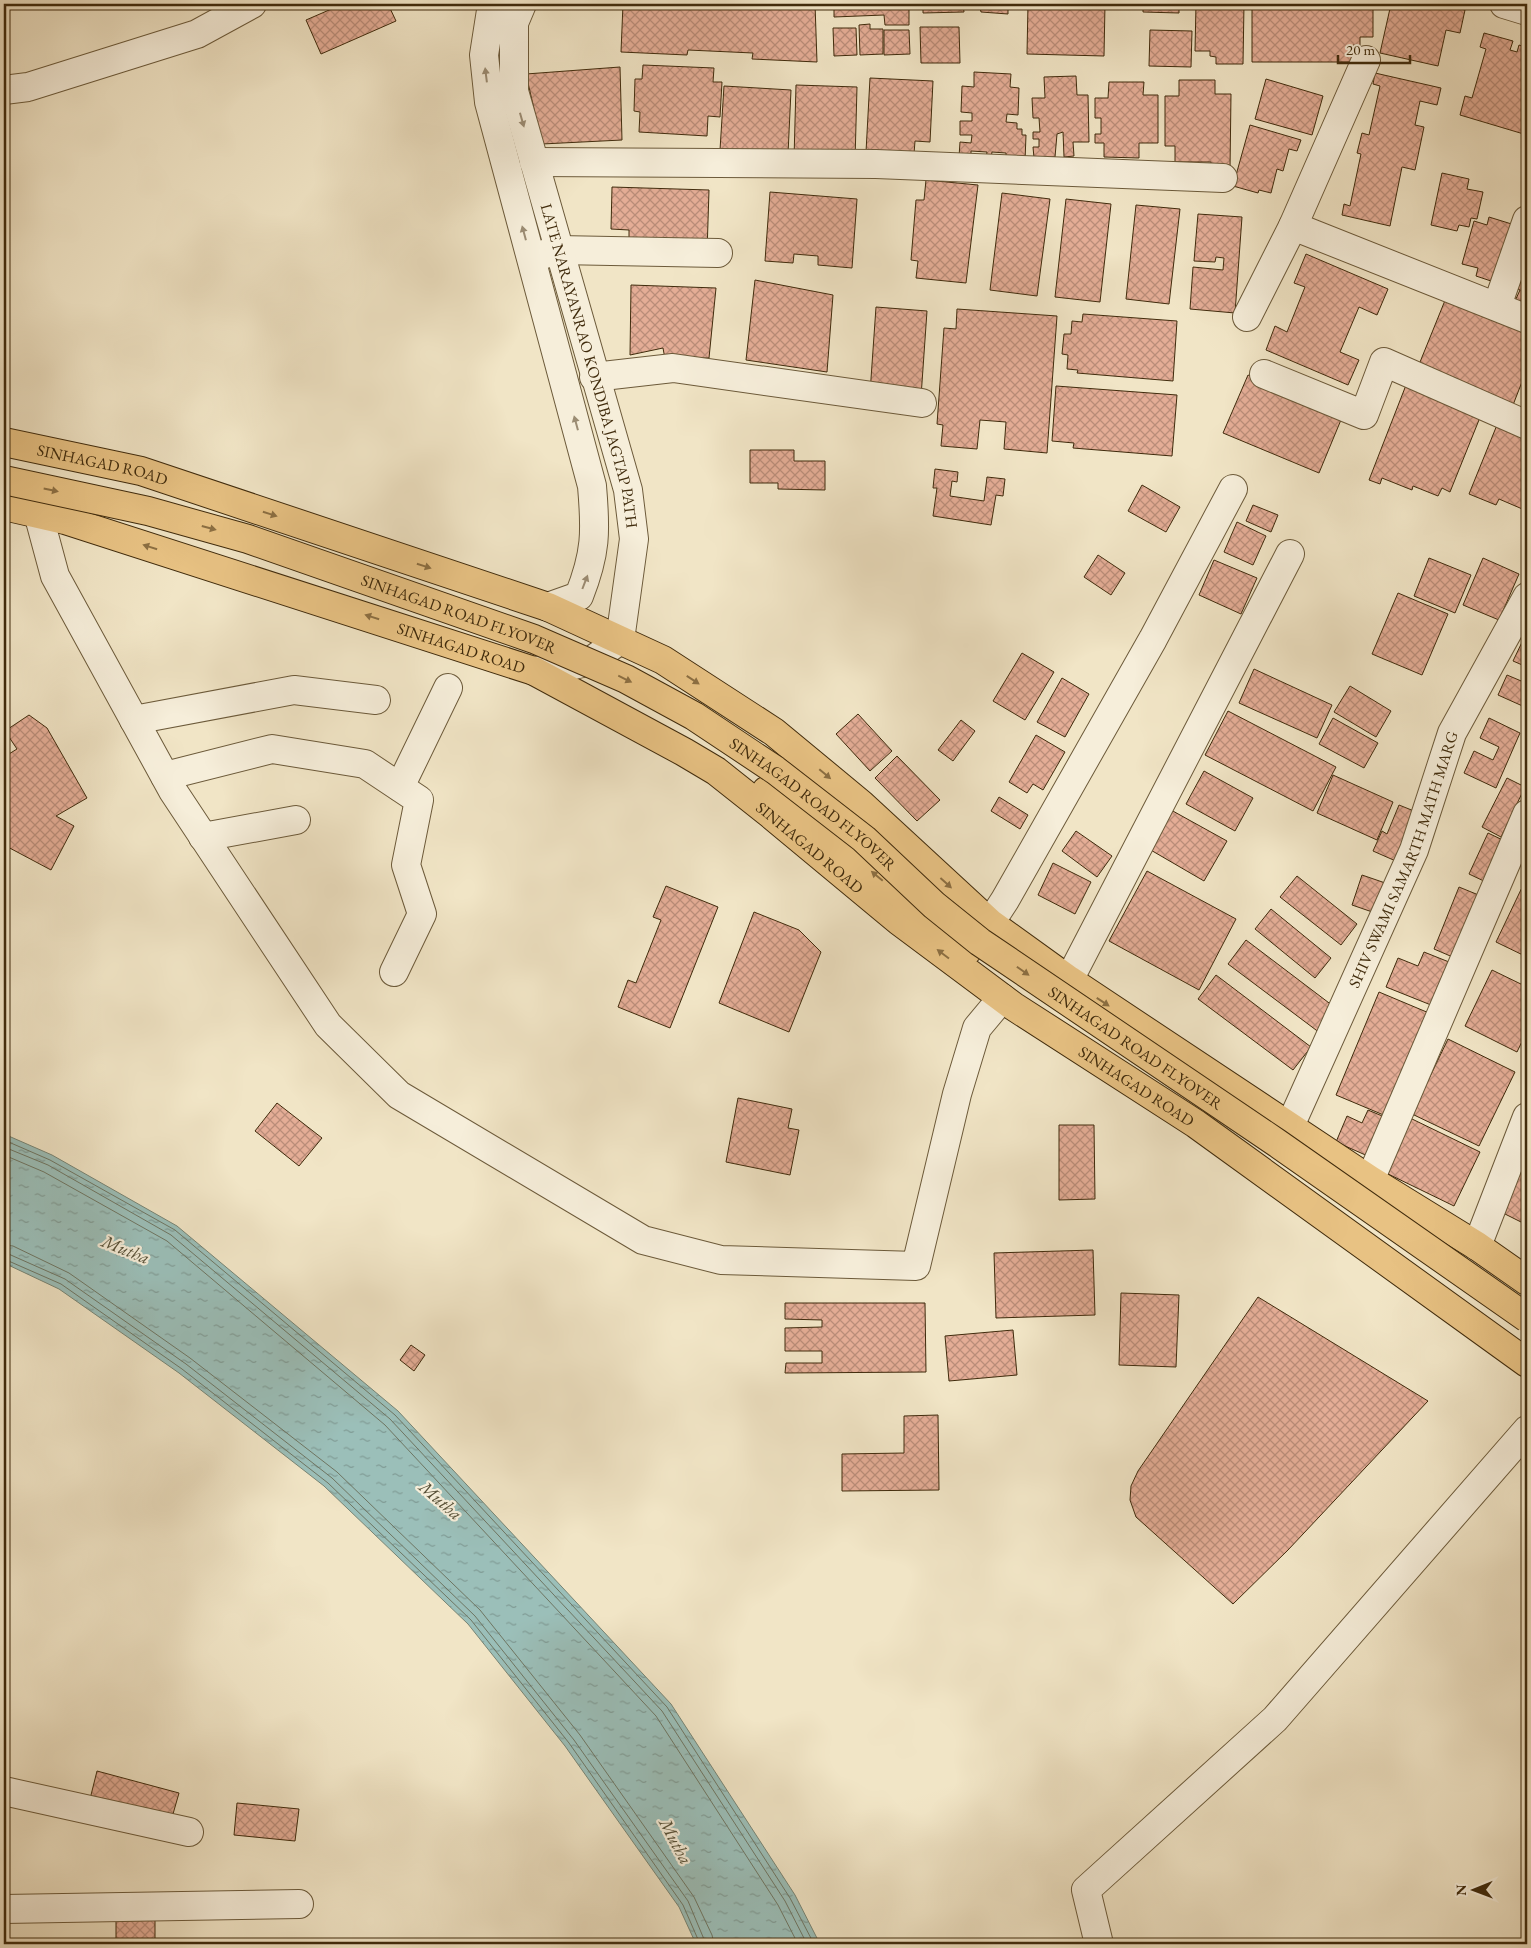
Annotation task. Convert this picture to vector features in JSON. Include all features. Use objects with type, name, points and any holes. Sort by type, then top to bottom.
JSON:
[{"type":"main road","name":"SINHAGAD ROAD","points":[[4,442],[141,471],[548,607],[663,660],[774,732],[861,804],[990,923],[1069,980],[1370,1180],[1477,1246],[1527,1281]]},
{"type":"main road","name":"SINHAGAD ROAD FLYOVER","points":[[4,480],[148,511],[248,539],[534,639],[626,679],[686,712],[775,770],[864,839],[934,905],[980,942],[1278,1143],[1527,1318]]},
{"type":"main road","name":"SINHAGAD ROAD","points":[[4,506],[38,513],[244,576],[534,671],[716,772],[783,824],[899,922],[1002,998],[1196,1124],[1527,1363]]},
{"type":"main road","name":"SINHAGAD ROAD FLYOVER","points":[[716,772],[770,793],[808,818],[1013,986],[1186,1102],[1527,1343]]},
{"type":"street","points":[[4,90],[28,87],[196,34],[252,4]]},
{"type":"street","name":"LATE NARAYANRAO KONDIBA JAGTAP PATH","points":[[492,4],[484,55],[489,102],[592,486],[596,534],[590,568],[580,596],[548,607]]},
{"type":"street","name":"LATE NARAYANRAO KONDIBA JAGTAP PATH","points":[[522,4],[514,23],[514,91],[594,377],[628,490],[634,539],[620,640]]},
{"type":"street","points":[[1504,4],[1527,11]]},
{"type":"street","points":[[1247,317],[1292,226],[1366,60]]},
{"type":"street","points":[[534,162],[876,164],[1223,178]]},
{"type":"street","points":[[1497,306],[1527,220]]},
{"type":"street","points":[[1292,226],[1527,319]]},
{"type":"street","points":[[531,258],[558,250],[718,253]]},
{"type":"street","points":[[1264,374],[1364,415],[1384,362],[1527,424]]},
{"type":"street","points":[[594,377],[673,368],[922,403]]},
{"type":"street","points":[[990,923],[1006,900],[1143,657],[1233,489]]},
{"type":"street","points":[[38,513],[55,576],[165,776],[203,837],[328,1025],[399,1095],[643,1240],[720,1260],[916,1266],[934,1199],[957,1094],[977,1028],[1002,998]]},
{"type":"street","points":[[1069,980],[1290,554]]},
{"type":"street","name":"SHIV SWAMI SAMARTH MATH MARG","points":[[1290,1126],[1414,850],[1452,733],[1527,598]]},
{"type":"street","points":[[534,671],[561,668],[592,661],[620,640]]},
{"type":"street","points":[[400,787],[448,688]]},
{"type":"street","points":[[134,720],[294,690],[376,700]]},
{"type":"street","points":[[165,776],[272,749],[365,764],[419,800],[406,865],[422,914],[394,972]]},
{"type":"street","points":[[1370,1180],[1527,814]]},
{"type":"street","points":[[203,837],[296,820]]},
{"type":"street","points":[[1477,1246],[1527,1117]]},
{"type":"street","points":[[1099,1944],[1086,1890],[1275,1719],[1527,1430]]},
{"type":"street","points":[[4,1791],[189,1832]]},
{"type":"street","points":[[4,1909],[299,1904]]},
{"type":"water","name":"Mutha","points":[[4,1134],[52,1155],[177,1226],[398,1411],[671,1704],[795,1895],[820,1944],[696,1944],[679,1907],[565,1746],[468,1624],[324,1486],[179,1373],[59,1289],[4,1263]]},
{"type":"building","points":[[343,4],[388,4],[396,21],[321,54],[306,20]]},
{"type":"building","points":[[623,4],[815,4],[817,62],[752,59],[753,53],[688,50],[687,55],[621,52]]},
{"type":"building","points":[[834,4],[909,4],[909,25],[885,25],[884,15],[834,17]]},
{"type":"building","points":[[923,4],[963,4],[964,12],[923,13]]},
{"type":"building","points":[[979,4],[1008,4],[1008,14],[981,12]]},
{"type":"building","points":[[1028,4],[1105,4],[1104,56],[1027,54]]},
{"type":"building","points":[[1143,4],[1179,4],[1179,13],[1143,12]]},
{"type":"building","points":[[1196,4],[1244,4],[1243,64],[1216,64],[1216,57],[1210,56],[1210,51],[1195,51]]},
{"type":"building","points":[[1252,4],[1373,4],[1373,37],[1360,37],[1360,46],[1353,45],[1353,62],[1252,62]]},
{"type":"building","points":[[1391,4],[1437,4],[1465,10],[1460,33],[1446,30],[1438,66],[1380,53]]},
{"type":"building","points":[[870,24],[870,29],[883,29],[883,54],[860,55],[859,25]]},
{"type":"building","points":[[920,27],[959,27],[960,63],[921,63]]},
{"type":"building","points":[[833,28],[856,28],[857,55],[834,56]]},
{"type":"building","points":[[884,30],[909,30],[910,54],[884,55]]},
{"type":"building","points":[[1150,30],[1192,31],[1191,67],[1149,66]]},
{"type":"building","points":[[1484,33],[1513,41],[1510,50],[1517,52],[1519,45],[1527,48],[1527,135],[1460,115],[1465,96],[1472,98],[1486,49],[1480,47]]},
{"type":"building","points":[[643,65],[714,68],[713,82],[722,82],[720,117],[708,116],[707,136],[639,132],[640,112],[634,111],[635,79],[642,79]]},
{"type":"building","points":[[620,67],[622,140],[542,144],[526,74]]},
{"type":"building","points":[[974,72],[1011,74],[1010,87],[1019,88],[1018,115],[1007,114],[1006,122],[1017,123],[1017,129],[1022,129],[1022,135],[1026,135],[1025,161],[1006,160],[1006,153],[992,152],[991,158],[986,158],[987,152],[971,151],[971,158],[959,157],[960,142],[971,143],[972,135],[960,135],[960,121],[972,121],[972,113],[961,112],[962,86],[974,87]]},
{"type":"building","points":[[1375,73],[1441,88],[1437,105],[1420,101],[1415,125],[1424,127],[1415,170],[1402,167],[1390,226],[1342,215],[1344,204],[1350,206],[1361,154],[1357,153],[1362,133],[1369,135],[1380,86],[1373,84]]},
{"type":"building","points":[[1076,76],[1077,95],[1088,95],[1089,142],[1073,142],[1074,156],[1064,157],[1063,132],[1057,134],[1055,157],[1034,158],[1033,147],[1039,147],[1039,139],[1033,139],[1033,132],[1040,132],[1039,118],[1033,118],[1032,98],[1045,98],[1044,77]]},
{"type":"building","points":[[870,78],[933,81],[930,142],[915,141],[914,154],[866,152]]},
{"type":"building","points":[[1266,79],[1323,96],[1312,135],[1255,119]]},
{"type":"building","points":[[1179,80],[1215,80],[1215,94],[1231,94],[1230,169],[1211,169],[1211,162],[1175,162],[1175,146],[1165,146],[1165,96],[1179,96]]},
{"type":"building","points":[[1109,82],[1144,82],[1143,95],[1158,95],[1158,143],[1139,143],[1139,158],[1104,157],[1104,143],[1095,143],[1095,134],[1101,134],[1101,118],[1095,118],[1095,98],[1108,98]]},
{"type":"building","points":[[796,85],[857,87],[855,161],[794,159]]},
{"type":"building","points":[[724,86],[791,90],[788,154],[720,150]]},
{"type":"building","points":[[1250,125],[1301,140],[1297,151],[1289,149],[1283,171],[1277,169],[1271,193],[1259,190],[1258,193],[1233,186]]},
{"type":"building","points":[[1442,173],[1469,179],[1467,189],[1483,192],[1477,219],[1471,218],[1469,227],[1459,225],[1457,231],[1431,225]]},
{"type":"building","points":[[926,180],[978,185],[966,283],[916,278],[918,261],[911,260],[916,200],[924,200]]},
{"type":"building","points":[[612,187],[709,190],[707,253],[629,251],[629,230],[611,229]]},
{"type":"building","points":[[770,192],[857,199],[852,268],[818,265],[818,256],[794,254],[793,263],[765,261]]},
{"type":"building","points":[[1002,193],[1050,199],[1037,296],[990,290]]},
{"type":"building","points":[[1066,199],[1111,204],[1100,302],[1055,297]]},
{"type":"building","points":[[1136,205],[1180,209],[1169,304],[1126,299]]},
{"type":"building","points":[[1198,214],[1242,217],[1235,313],[1190,309],[1193,267],[1223,270],[1224,258],[1216,257],[1215,262],[1194,261]]},
{"type":"building","points":[[1489,217],[1518,226],[1500,284],[1476,276],[1478,268],[1462,264],[1474,221],[1487,225]]},
{"type":"building","points":[[1527,238],[1527,306],[1515,301],[1520,290],[1508,285]]},
{"type":"building","points":[[1306,254],[1388,289],[1377,315],[1359,307],[1340,352],[1359,360],[1348,385],[1266,350],[1275,326],[1287,332],[1305,287],[1294,283]]},
{"type":"building","points":[[755,280],[833,295],[827,372],[746,360]]},
{"type":"building","points":[[631,285],[716,288],[709,358],[665,359],[663,348],[630,355]]},
{"type":"building","points":[[1448,293],[1527,325],[1527,369],[1513,405],[1418,367]]},
{"type":"building","points":[[876,307],[927,311],[921,397],[870,393]]},
{"type":"building","points":[[957,309],[1057,316],[1047,453],[1004,449],[1006,422],[980,420],[977,449],[941,446],[943,425],[937,424],[944,328],[956,329]]},
{"type":"building","points":[[1083,314],[1177,321],[1173,381],[1077,373],[1078,370],[1067,369],[1068,355],[1062,354],[1064,334],[1071,334],[1072,321],[1082,322]]},
{"type":"building","points":[[1248,375],[1343,415],[1319,473],[1223,433]]},
{"type":"building","points":[[1408,380],[1483,410],[1450,492],[1442,488],[1438,496],[1413,486],[1412,490],[1382,478],[1380,484],[1369,480]]},
{"type":"building","points":[[1056,386],[1177,395],[1172,456],[1073,448],[1074,443],[1052,441]]},
{"type":"building","points":[[1499,420],[1527,432],[1527,511],[1499,499],[1496,505],[1469,494]]},
{"type":"building","points":[[750,450],[794,450],[794,461],[825,461],[825,490],[778,489],[778,483],[750,483]]},
{"type":"building","points":[[935,469],[958,472],[957,482],[952,481],[950,496],[984,501],[987,477],[1005,479],[1003,496],[996,495],[991,525],[933,516],[937,488],[933,488]]},
{"type":"building","points":[[1142,485],[1180,507],[1166,532],[1128,511]]},
{"type":"building","points":[[1253,505],[1278,515],[1271,532],[1246,521]]},
{"type":"building","points":[[1237,522],[1266,536],[1253,565],[1224,552]]},
{"type":"building","points":[[1098,555],[1125,573],[1111,595],[1084,577]]},
{"type":"building","points":[[1429,558],[1471,575],[1455,613],[1414,596]]},
{"type":"building","points":[[1483,558],[1519,574],[1499,620],[1463,605]]},
{"type":"building","points":[[1214,560],[1257,578],[1241,614],[1199,595]]},
{"type":"building","points":[[1398,593],[1448,614],[1422,675],[1372,654]]},
{"type":"building","points":[[1524,638],[1527,640],[1527,667],[1513,661]]},
{"type":"building","points":[[1022,653],[1054,672],[1025,720],[993,701]]},
{"type":"building","points":[[1254,669],[1332,705],[1317,738],[1239,703]]},
{"type":"building","points":[[1507,675],[1526,683],[1527,681],[1527,708],[1498,695]]},
{"type":"building","points":[[1062,678],[1089,694],[1065,737],[1037,722]]},
{"type":"building","points":[[1350,686],[1391,711],[1376,737],[1334,712]]},
{"type":"building","points":[[1228,711],[1336,767],[1313,811],[1205,755]]},
{"type":"building","points":[[858,714],[892,751],[870,771],[836,734]]},
{"type":"building","points":[[29,715],[47,728],[87,798],[56,816],[74,826],[51,870],[4,845],[4,757],[17,749],[5,731]]},
{"type":"building","points":[[1333,718],[1378,743],[1364,768],[1319,744]]},
{"type":"building","points":[[1489,718],[1520,733],[1496,788],[1464,773],[1474,751],[1493,760],[1499,747],[1480,738]]},
{"type":"building","points":[[961,720],[975,731],[953,761],[938,750]]},
{"type":"building","points":[[1036,735],[1065,752],[1043,790],[1033,784],[1027,793],[1009,782]]},
{"type":"building","points":[[897,756],[940,800],[917,821],[875,778]]},
{"type":"building","points":[[1204,771],[1253,798],[1235,831],[1186,804]]},
{"type":"building","points":[[1333,775],[1393,802],[1377,840],[1317,813]]},
{"type":"building","points":[[1507,778],[1525,787],[1501,837],[1482,827]]},
{"type":"building","points":[[999,797],[1028,815],[1020,829],[991,811]]},
{"type":"building","points":[[1399,805],[1419,813],[1398,862],[1373,851],[1382,831],[1387,834]]},
{"type":"building","points":[[1171,810],[1227,841],[1204,881],[1149,849]]},
{"type":"building","points":[[1076,831],[1112,856],[1097,877],[1062,851]]},
{"type":"building","points":[[1488,833],[1507,842],[1488,883],[1469,874]]},
{"type":"building","points":[[1053,863],[1091,882],[1075,914],[1038,895]]},
{"type":"building","points":[[1147,871],[1236,919],[1199,990],[1109,941]]},
{"type":"building","points":[[1362,875],[1394,886],[1384,916],[1352,905]]},
{"type":"building","points":[[1297,876],[1357,924],[1341,945],[1280,897]]},
{"type":"building","points":[[1527,877],[1527,957],[1496,942]]},
{"type":"building","points":[[666,886],[718,907],[670,1028],[618,1007],[628,980],[636,983],[661,920],[653,917]]},
{"type":"building","points":[[1459,887],[1481,896],[1455,958],[1434,949]]},
{"type":"building","points":[[1271,909],[1331,958],[1315,978],[1255,929]]},
{"type":"building","points":[[754,912],[799,930],[821,952],[789,1032],[719,1003]]},
{"type":"building","points":[[1246,940],[1337,1009],[1320,1033],[1228,964]]},
{"type":"building","points":[[1424,952],[1449,962],[1431,1005],[1386,987],[1398,958],[1418,966]]},
{"type":"building","points":[[1492,970],[1527,987],[1527,1031],[1517,1052],[1465,1026]]},
{"type":"building","points":[[1216,975],[1311,1047],[1293,1070],[1198,999]]},
{"type":"building","points":[[1379,992],[1429,1013],[1386,1116],[1336,1095]]},
{"type":"building","points":[[1448,1039],[1515,1072],[1479,1146],[1412,1114]]},
{"type":"building","points":[[738,1098],[792,1109],[788,1128],[799,1130],[790,1175],[726,1162]]},
{"type":"building","points":[[277,1103],[322,1138],[299,1166],[255,1131]]},
{"type":"building","points":[[1368,1110],[1387,1118],[1370,1157],[1336,1142],[1347,1116],[1362,1123]]},
{"type":"building","points":[[1410,1118],[1480,1152],[1454,1206],[1384,1172]]},
{"type":"building","points":[[1059,1125],[1094,1125],[1095,1199],[1059,1200]]},
{"type":"building","points":[[1527,1157],[1527,1225],[1499,1211]]},
{"type":"building","points":[[1093,1250],[1095,1315],[996,1318],[994,1253]]},
{"type":"building","points":[[1121,1293],[1179,1295],[1176,1367],[1119,1365]]},
{"type":"building","points":[[1258,1297],[1428,1401],[1288,1550],[1233,1604],[1136,1517],[1130,1500],[1131,1486],[1138,1471]]},
{"type":"building","points":[[785,1303],[925,1303],[926,1372],[785,1373],[786,1363],[822,1363],[822,1351],[785,1351],[785,1328],[822,1327],[822,1320],[785,1319]]},
{"type":"building","points":[[1013,1330],[1017,1375],[949,1381],[945,1336]]},
{"type":"building","points":[[411,1345],[425,1355],[414,1371],[400,1360]]},
{"type":"building","points":[[938,1415],[939,1490],[842,1491],[842,1454],[904,1453],[904,1416]]},
{"type":"building","points":[[97,1771],[179,1793],[171,1821],[90,1799]]},
{"type":"building","points":[[237,1803],[299,1809],[295,1841],[234,1835]]},
{"type":"building","points":[[116,1915],[155,1915],[155,1944],[116,1944]]}]
